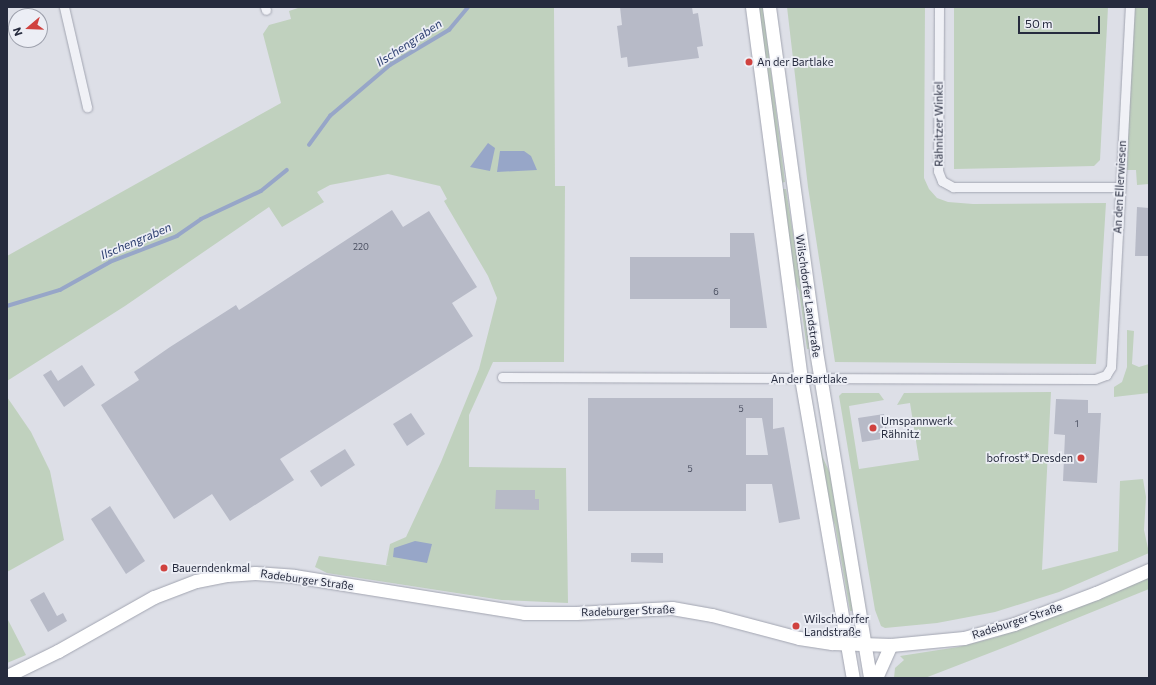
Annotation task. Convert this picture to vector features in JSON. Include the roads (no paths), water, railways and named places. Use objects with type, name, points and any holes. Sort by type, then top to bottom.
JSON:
[{"type":"main road","name":"Wilschdorfer Landstraße","points":[[752,7],[801,378],[853,678]]},
{"type":"main road","name":"Wilschdorfer Landstraße","points":[[769,7],[778,92],[820,378],[870,678]]},
{"type":"main road","name":"Radeburger Straße","points":[[7,676],[58,651],[154,597],[196,581],[256,573],[294,576],[524,613],[679,609],[712,615],[798,638],[848,644],[891,645],[964,638],[1014,624],[1096,594],[1149,570]]},
{"type":"main road","points":[[876,678],[891,645]]},
{"type":"street","points":[[64,7],[87,107]]},
{"type":"street","name":"Rähnitzer Winkel","points":[[939,7],[938,170],[942,182],[953,187],[1120,187]]},
{"type":"street","name":"An den Ellerwiesen","points":[[1111,367],[1130,7]]},
{"type":"street","name":"An der Bartlake","points":[[502,377],[1095,379],[1106,375],[1111,367]]},
{"type":"water","points":[[488,143],[495,148],[490,171],[470,167]]},
{"type":"water","points":[[500,151],[524,151],[531,156],[537,170],[497,172]]},
{"type":"water","points":[[415,541],[432,544],[427,563],[393,557],[394,548]]},
{"type":"waterway","name":"Ilschengraben","points":[[309,145],[330,116],[390,65],[449,30],[468,7]]},
{"type":"waterway","name":"Ilschengraben","points":[[7,306],[60,290],[110,262],[177,236],[201,219],[261,191],[287,170]]},
{"type":"place","name":"An der Bartlake","points":[[749,62]]},
{"type":"place","name":"Umspannwerk Rähnitz","points":[[873,428]]},
{"type":"place","name":"bofrost* Dresden","points":[[1081,458]]},
{"type":"place","name":"Bauerndenkmal","points":[[164,568]]},
{"type":"place","name":"Wilschdorfer Landstraße","points":[[796,626]]}]
